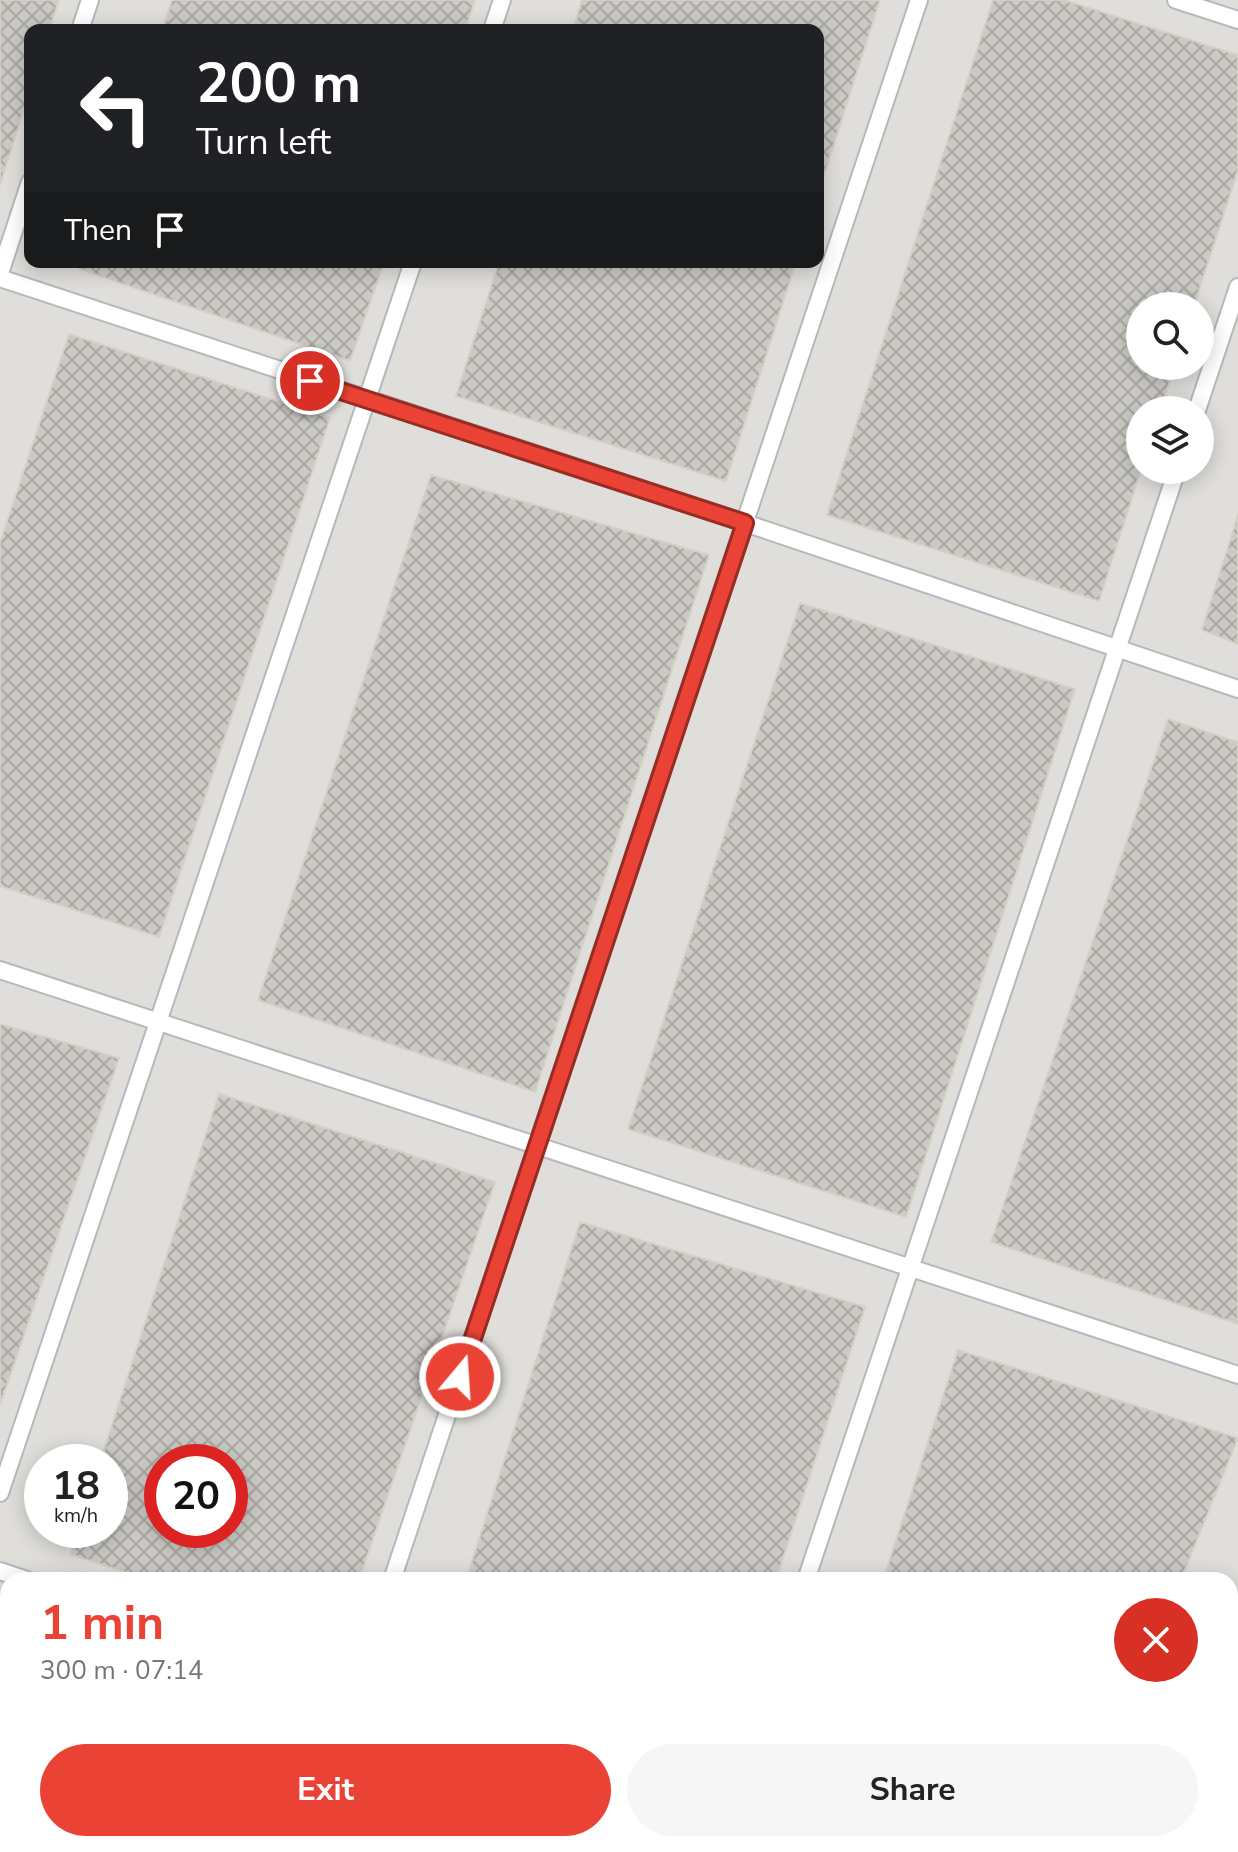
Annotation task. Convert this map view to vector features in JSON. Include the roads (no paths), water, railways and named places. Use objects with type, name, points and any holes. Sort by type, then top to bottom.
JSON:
[{"type":"lane","points":[[82,24],[90,0]]},
{"type":"lane","points":[[494,24],[502,0]]},
{"type":"lane","points":[[395,1572],[919,0]]},
{"type":"lane","points":[[1176,0],[1238,20]]},
{"type":"lane","points":[[24,201],[0,276],[1238,689]]},
{"type":"lane","points":[[0,1493],[411,268]]},
{"type":"lane","points":[[1202,396],[1238,287]]},
{"type":"lane","points":[[809,1572],[1172,484]]},
{"type":"lane","points":[[0,970],[1238,1375]]}]
